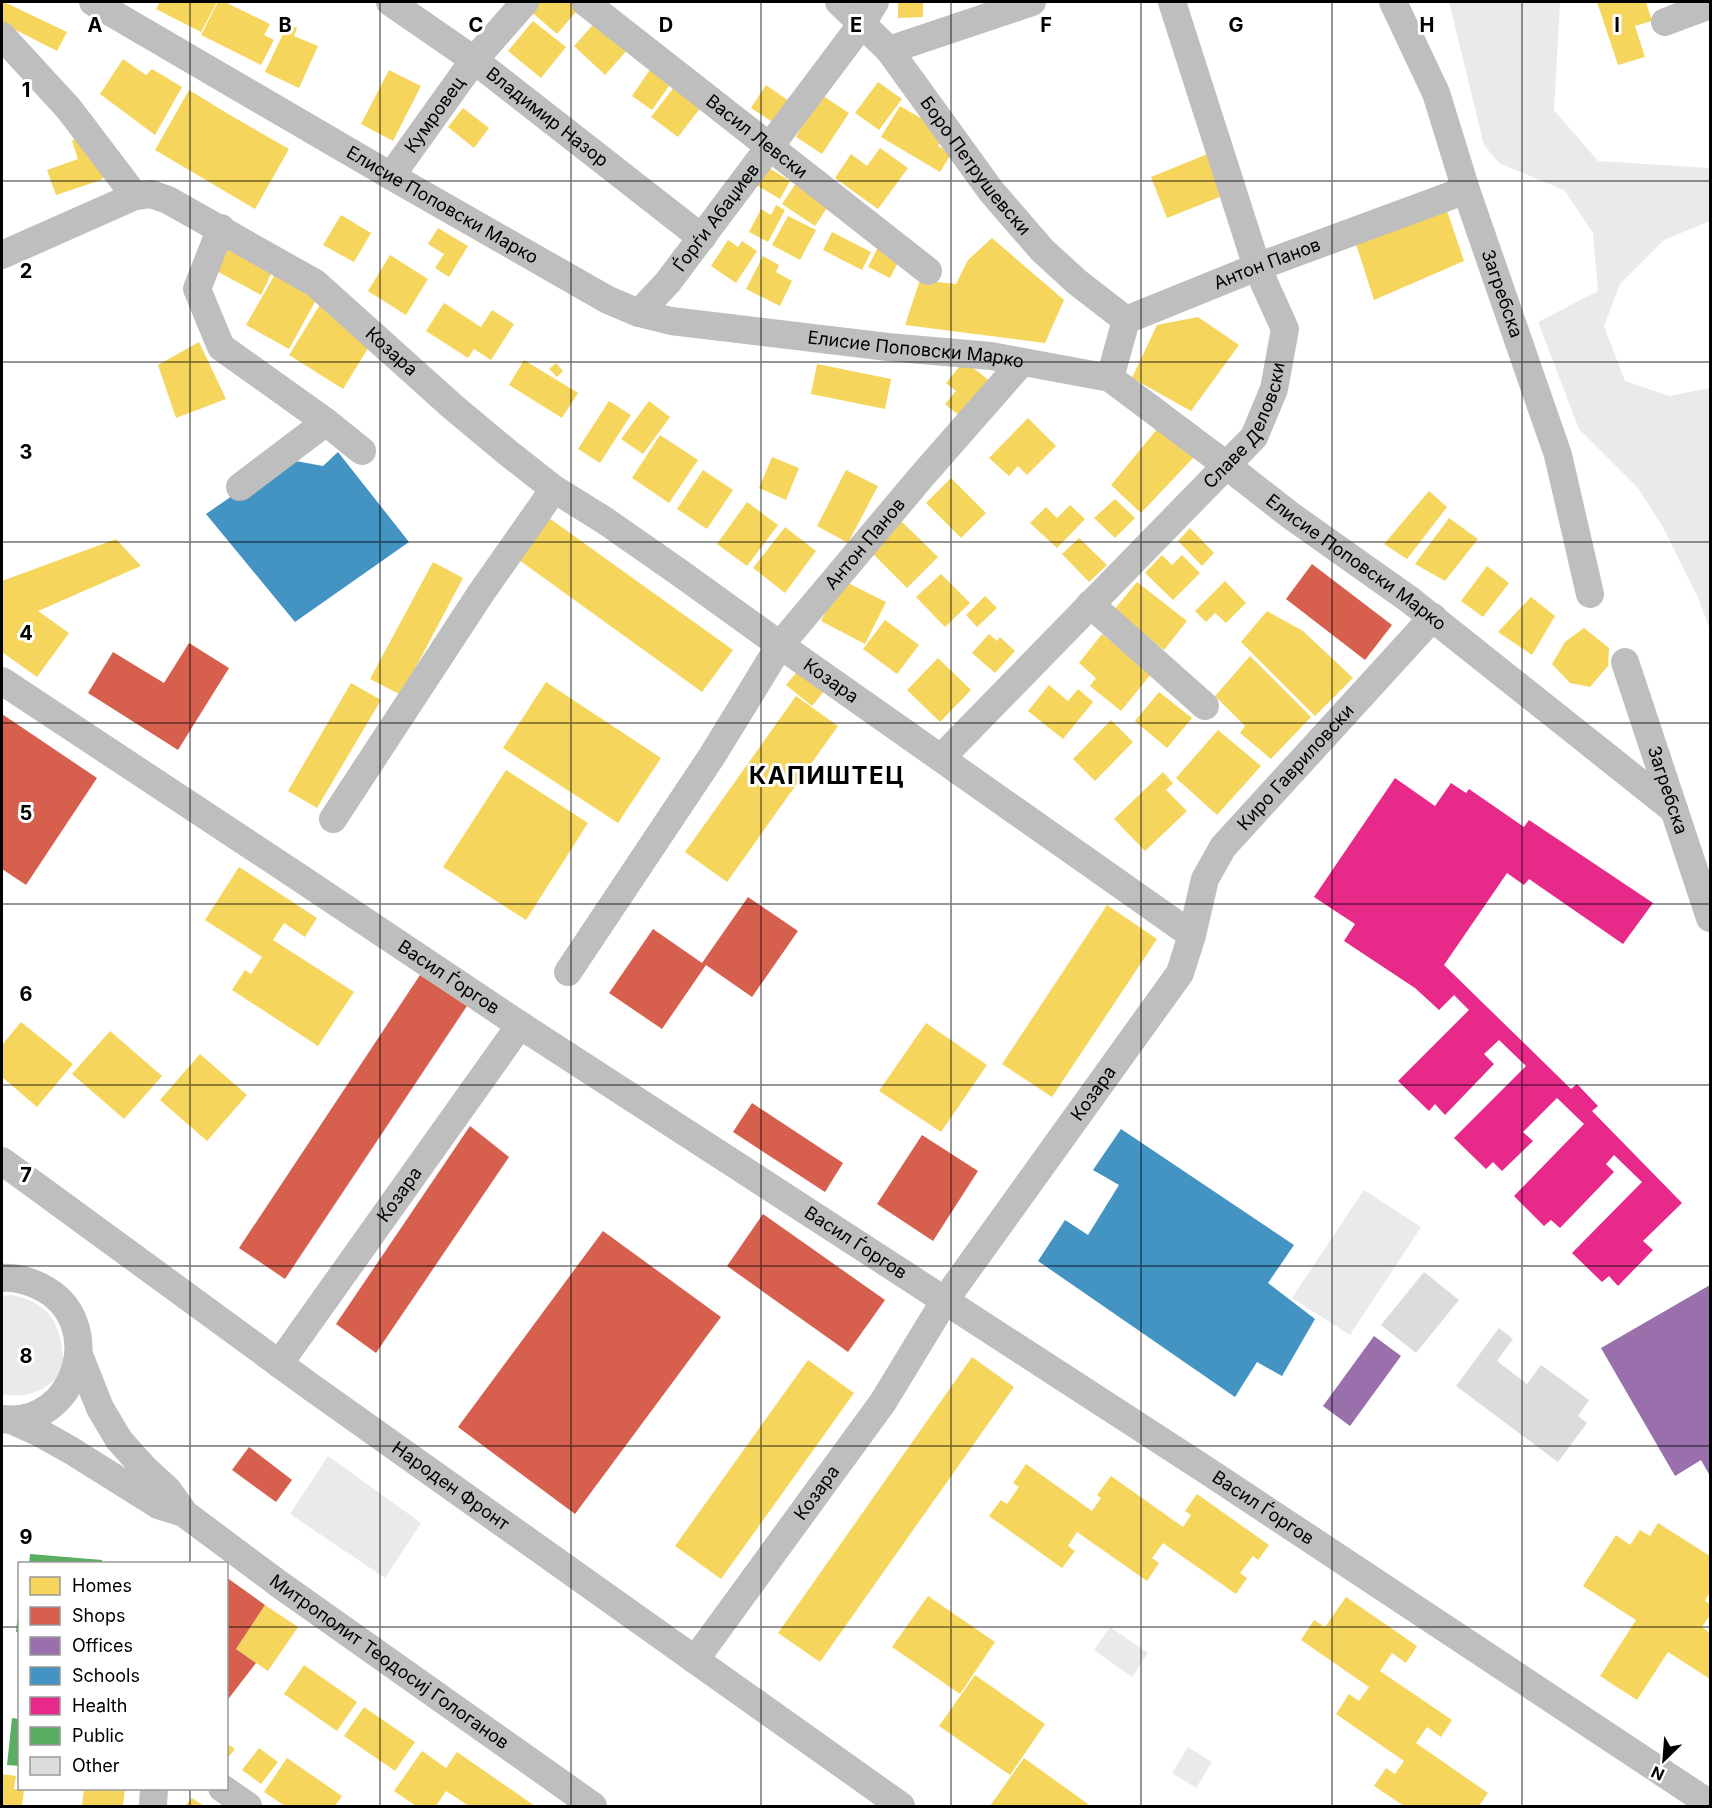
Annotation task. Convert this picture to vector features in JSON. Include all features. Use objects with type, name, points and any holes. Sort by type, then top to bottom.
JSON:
[{"type":"street","name":"Елисие Поповски Марко","points":[[93,2],[608,300],[639,313],[671,321],[888,347],[991,356],[1110,378],[1290,515],[1432,617],[1674,810]]},
{"type":"street","name":"Владимир Назор","points":[[390,2],[474,60],[702,238]]},
{"type":"street","name":"Кумровец","points":[[391,176],[474,60],[525,2]]},
{"type":"street","name":"Васил Левски","points":[[585,2],[928,272]]},
{"type":"street","name":"Боро Петрушевски","points":[[838,2],[868,13],[890,50],[992,191],[1042,250],[1077,282],[1126,320]]},
{"type":"street","points":[[890,50],[1032,2]]},
{"type":"street","name":"Славе Деловски","points":[[941,758],[1254,437],[1274,389],[1285,329],[1257,267],[1172,2]]},
{"type":"street","name":"Загребска","points":[[1393,2],[1436,93],[1466,190],[1558,454],[1590,594]]},
{"type":"street","points":[[1665,22],[1710,5]]},
{"type":"street","name":"Ѓорѓи Абаџиев","points":[[639,313],[668,282],[702,238],[868,13]]},
{"type":"street","points":[[2,36],[69,109],[135,196]]},
{"type":"street","name":"Антон Панов","points":[[1126,320],[1257,267],[1466,190]]},
{"type":"street","name":"Козара","points":[[2,255],[135,196],[151,194],[168,200],[221,228],[315,284],[453,407],[554,489],[604,520],[1192,935],[1180,973],[945,1300],[883,1402],[694,1660]]},
{"type":"street","points":[[221,228],[197,289],[221,347],[326,422],[362,451]]},
{"type":"street","points":[[1110,378],[1126,320]]},
{"type":"street","name":"Антон Панов","points":[[780,645],[922,476],[1022,362]]},
{"type":"street","points":[[240,487],[326,422]]},
{"type":"street","points":[[333,819],[482,593],[554,489]]},
{"type":"street","points":[[1090,604],[1205,706]]},
{"type":"street","name":"Киро Гавриловски","points":[[1192,935],[1205,879],[1223,847],[1432,617]]},
{"type":"street","points":[[568,972],[712,756],[780,645]]},
{"type":"street","name":"Загребска","points":[[1624,662],[1710,918]]},
{"type":"street","name":"Васил Ѓоргов","points":[[2,681],[520,1025],[1209,1472],[1710,1804]]},
{"type":"street","name":"Козара","points":[[279,1364],[520,1025]]},
{"type":"street","name":"Народен Фронт","points":[[2,1161],[279,1364],[901,1806]]},
{"type":"street","name":"Митрополит Теодосиј Гологанов","points":[[2,1267],[51,1292],[68,1310],[77,1331],[80,1355],[100,1408],[120,1440],[145,1469],[167,1489],[185,1514],[279,1584],[593,1806]]},
{"type":"street","points":[[2,1278],[30,1281]]},
{"type":"street","points":[[6,1420],[31,1416],[49,1407],[64,1393],[75,1375],[80,1355]]},
{"type":"street","name":"Митрополит Теодосиј Гологанов","points":[[6,1420],[40,1433],[158,1505],[185,1514]]},
{"type":"street","points":[[153,1806],[154,1790]]},
{"type":"street","points":[[225,1790],[248,1806]]},
{"type":"shaded area","points":[[1449,2],[1560,2],[1554,110],[1598,161],[1710,168],[1710,221],[1664,240],[1620,284],[1604,326],[1625,381],[1669,396],[1710,388],[1710,630],[1699,600],[1664,529],[1638,488],[1579,429],[1538,322],[1598,291],[1593,233],[1564,190],[1499,163],[1484,145]]},
{"type":"shaded area","points":[[1364,1190],[1421,1227],[1350,1335],[1292,1298]]},
{"type":"shaded area","points":[[11,1295],[41,1307],[52,1319],[60,1339],[65,1371],[44,1388],[29,1394],[2,1394],[2,1296]]},
{"type":"shaded area","points":[[328,1456],[421,1523],[385,1578],[290,1514]]},
{"type":"shaded area","points":[[1110,1627],[1148,1653],[1132,1677],[1094,1650]]},
{"type":"shaded area","points":[[1188,1747],[1212,1762],[1196,1788],[1172,1773]]},
{"type":"building: Homes","points":[[4,2],[67,32],[57,51],[2,23]]},
{"type":"building: Homes","points":[[160,2],[217,2],[201,32],[156,9]]},
{"type":"building: Homes","points":[[218,2],[225,2],[270,24],[264,35],[274,40],[261,65],[201,35]]},
{"type":"building: Homes","points":[[535,2],[576,2],[581,6],[557,34],[528,9]]},
{"type":"building: Homes","points":[[898,2],[923,2],[923,17],[898,18]]},
{"type":"building: Homes","points":[[1597,2],[1646,2],[1652,21],[1635,26],[1645,57],[1618,65]]},
{"type":"building: Homes","points":[[599,18],[630,47],[605,75],[574,46]]},
{"type":"building: Homes","points":[[533,21],[566,47],[541,78],[508,51]]},
{"type":"building: Homes","points":[[288,23],[297,28],[294,36],[318,46],[299,88],[265,72]]},
{"type":"building: Homes","points":[[123,59],[146,75],[152,69],[182,87],[155,135],[100,94]]},
{"type":"building: Homes","points":[[653,65],[674,79],[652,110],[632,96]]},
{"type":"building: Homes","points":[[389,70],[421,86],[393,141],[361,124]]},
{"type":"building: Homes","points":[[678,82],[705,102],[678,137],[651,117]]},
{"type":"building: Homes","points":[[878,82],[902,99],[879,130],[855,113]]},
{"type":"building: Homes","points":[[766,85],[789,101],[774,123],[751,108]]},
{"type":"building: Homes","points":[[189,90],[289,149],[255,209],[155,150]]},
{"type":"building: Homes","points":[[814,90],[849,113],[822,154],[796,137],[801,128],[793,123]]},
{"type":"building: Homes","points":[[900,106],[946,133],[938,146],[951,154],[940,172],[881,137]]},
{"type":"building: Homes","points":[[463,108],[489,128],[474,148],[448,127]]},
{"type":"building: Homes","points":[[81,134],[106,175],[101,180],[56,195],[47,170],[78,159],[72,141]]},
{"type":"building: Homes","points":[[880,148],[908,168],[878,209],[835,178],[851,154],[867,166]]},
{"type":"building: Homes","points":[[1210,153],[1227,194],[1167,218],[1151,177]]},
{"type":"building: Homes","points":[[764,165],[790,181],[780,199],[753,183]]},
{"type":"building: Homes","points":[[798,180],[831,202],[815,226],[782,204]]},
{"type":"building: Homes","points":[[776,205],[785,210],[768,242],[749,232],[761,209],[771,215]]},
{"type":"building: Homes","points":[[1447,211],[1464,261],[1374,300],[1356,244]]},
{"type":"building: Homes","points":[[341,215],[371,233],[354,262],[323,245]]},
{"type":"building: Homes","points":[[788,216],[816,230],[800,260],[772,245]]},
{"type":"building: Homes","points":[[438,228],[468,246],[449,277],[435,268],[444,254],[428,244]]},
{"type":"building: Homes","points":[[832,232],[871,252],[862,270],[823,250]]},
{"type":"building: Homes","points":[[224,237],[276,264],[261,295],[209,267]]},
{"type":"building: Homes","points":[[992,238],[1064,300],[1045,343],[905,325],[920,280],[956,284],[968,260]]},
{"type":"building: Homes","points":[[728,240],[738,247],[742,241],[757,251],[736,283],[711,266]]},
{"type":"building: Homes","points":[[880,243],[902,255],[890,278],[868,267]]},
{"type":"building: Homes","points":[[390,255],[428,279],[406,315],[368,291]]},
{"type":"building: Homes","points":[[763,256],[779,265],[776,272],[792,281],[780,306],[746,289]]},
{"type":"building: Homes","points":[[278,269],[320,293],[289,349],[246,325]]},
{"type":"building: Homes","points":[[321,303],[375,337],[343,389],[289,355]]},
{"type":"building: Homes","points":[[444,303],[481,327],[492,310],[514,324],[491,360],[474,349],[468,358],[426,331]]},
{"type":"building: Homes","points":[[1198,317],[1239,345],[1191,411],[1132,378],[1157,325]]},
{"type":"building: Homes","points":[[199,342],[226,399],[176,418],[158,365]]},
{"type":"building: Homes","points":[[524,360],[578,393],[562,418],[509,385]]},
{"type":"building: Homes","points":[[964,361],[990,381],[961,417],[945,404],[956,391],[946,383]]},
{"type":"building: Homes","points":[[556,363],[563,371],[557,377],[549,369]]},
{"type":"building: Homes","points":[[817,364],[891,379],[885,409],[811,394]]},
{"type":"building: Homes","points":[[609,401],[631,415],[600,463],[578,449]]},
{"type":"building: Homes","points":[[649,401],[670,417],[643,454],[621,439]]},
{"type":"building: Homes","points":[[1028,418],[1056,446],[1027,475],[1018,466],[1009,476],[989,458]]},
{"type":"building: Homes","points":[[1158,428],[1194,457],[1141,513],[1111,485]]},
{"type":"building: Homes","points":[[660,435],[698,460],[669,503],[632,478]]},
{"type":"building: Homes","points":[[772,457],[799,468],[786,500],[759,488]]},
{"type":"building: Homes","points":[[703,470],[733,490],[707,529],[677,509]]},
{"type":"building: Homes","points":[[846,470],[878,486],[848,543],[817,526]]},
{"type":"building: Homes","points":[[951,478],[986,513],[961,538],[926,503]]},
{"type":"building: Homes","points":[[1429,491],[1447,507],[1407,559],[1384,544]]},
{"type":"building: Homes","points":[[1115,499],[1135,518],[1115,538],[1094,518]]},
{"type":"building: Homes","points":[[747,502],[778,525],[747,566],[717,544]]},
{"type":"building: Homes","points":[[1070,505],[1085,519],[1057,548],[1030,523],[1046,507],[1057,518]]},
{"type":"building: Homes","points":[[896,516],[938,557],[907,588],[866,547]]},
{"type":"building: Homes","points":[[549,518],[733,650],[702,692],[519,560]]},
{"type":"building: Homes","points":[[1449,518],[1478,539],[1445,581],[1415,564]]},
{"type":"building: Homes","points":[[785,527],[816,551],[785,593],[753,568]]},
{"type":"building: Homes","points":[[1190,528],[1214,553],[1202,566],[1178,541]]},
{"type":"building: Homes","points":[[1079,538],[1107,565],[1089,582],[1062,554]]},
{"type":"building: Homes","points":[[116,539],[141,566],[38,611],[69,633],[37,677],[2,652],[2,581]]},
{"type":"building: Homes","points":[[1162,555],[1172,565],[1182,555],[1200,573],[1173,600],[1145,573]]},
{"type":"building: Homes","points":[[433,562],[463,578],[401,695],[370,679]]},
{"type":"building: Homes","points":[[1487,566],[1509,583],[1483,617],[1461,601]]},
{"type":"building: Homes","points":[[941,574],[970,603],[945,627],[916,597]]},
{"type":"building: Homes","points":[[842,580],[886,602],[865,644],[821,621]]},
{"type":"building: Homes","points":[[1225,581],[1246,603],[1226,623],[1215,613],[1206,622],[1195,611]]},
{"type":"building: Homes","points":[[1137,582],[1187,621],[1164,650],[1114,610]]},
{"type":"building: Homes","points":[[985,596],[997,608],[977,627],[966,615]]},
{"type":"building: Homes","points":[[1531,597],[1555,616],[1532,655],[1498,632]]},
{"type":"building: Homes","points":[[1267,611],[1303,631],[1353,678],[1315,716],[1241,642]]},
{"type":"building: Homes","points":[[885,620],[919,645],[897,674],[863,649]]},
{"type":"building: Homes","points":[[1584,628],[1609,648],[1608,666],[1590,687],[1570,683],[1552,664],[1565,642]]},
{"type":"building: Homes","points":[[989,634],[997,641],[1000,637],[1015,651],[995,673],[972,653]]},
{"type":"building: Homes","points":[[1102,634],[1151,674],[1121,711],[1090,686],[1096,678],[1079,663]]},
{"type":"building: Homes","points":[[1250,656],[1311,717],[1271,759],[1240,733],[1245,726],[1215,696]]},
{"type":"building: Homes","points":[[938,658],[971,690],[940,722],[907,690]]},
{"type":"building: Homes","points":[[800,668],[826,689],[812,706],[786,685]]},
{"type":"building: Homes","points":[[546,682],[661,758],[618,823],[503,748]]},
{"type":"building: Homes","points":[[351,683],[381,700],[317,808],[288,791]]},
{"type":"building: Homes","points":[[1049,685],[1068,701],[1078,689],[1093,702],[1063,739],[1028,711]]},
{"type":"building: Homes","points":[[1159,692],[1192,718],[1167,748],[1135,721]]},
{"type":"building: Homes","points":[[796,696],[838,726],[727,882],[685,852]]},
{"type":"building: Homes","points":[[1111,720],[1133,742],[1095,781],[1073,759]]},
{"type":"building: Homes","points":[[1218,730],[1261,766],[1217,815],[1176,778]]},
{"type":"building: Homes","points":[[506,770],[588,823],[526,920],[443,867]]},
{"type":"building: Homes","points":[[1163,772],[1173,783],[1166,790],[1187,811],[1145,851],[1114,819]]},
{"type":"building: Homes","points":[[239,867],[317,918],[305,937],[284,923],[273,940],[354,992],[318,1046],[232,990],[245,970],[251,974],[262,957],[205,920]]},
{"type":"building: Homes","points":[[1107,905],[1157,939],[1052,1097],[1002,1064]]},
{"type":"building: Homes","points":[[21,1022],[73,1064],[37,1107],[2,1077],[2,1045]]},
{"type":"building: Homes","points":[[926,1023],[987,1065],[941,1132],[879,1091]]},
{"type":"building: Homes","points":[[110,1031],[162,1076],[124,1119],[72,1074]]},
{"type":"building: Homes","points":[[200,1054],[247,1095],[207,1141],[160,1100]]},
{"type":"building: Homes","points":[[972,1357],[1014,1387],[820,1662],[778,1633]]},
{"type":"building: Homes","points":[[808,1360],[854,1393],[721,1579],[675,1546]]},
{"type":"building: Homes","points":[[1026,1464],[1092,1511],[1101,1498],[1097,1495],[1111,1476],[1183,1527],[1191,1515],[1185,1511],[1197,1494],[1269,1545],[1258,1560],[1253,1556],[1240,1573],[1247,1578],[1236,1594],[1163,1543],[1152,1558],[1159,1563],[1147,1581],[1077,1532],[1068,1546],[1075,1551],[1062,1568],[989,1516],[1001,1500],[1007,1504],[1019,1487],[1013,1483]]},
{"type":"building: Homes","points":[[1658,1523],[1710,1556],[1710,1592],[1705,1601],[1710,1604],[1710,1615],[1702,1627],[1710,1633],[1710,1679],[1668,1652],[1637,1700],[1600,1676],[1636,1620],[1583,1586],[1616,1535],[1630,1545],[1640,1530],[1650,1536]]},
{"type":"building: Homes","points":[[928,1596],[995,1642],[960,1694],[892,1647]]},
{"type":"building: Homes","points":[[1346,1597],[1417,1646],[1406,1663],[1392,1653],[1380,1671],[1452,1720],[1441,1737],[1427,1727],[1416,1743],[1488,1793],[1479,1806],[1404,1806],[1374,1786],[1386,1768],[1395,1774],[1404,1761],[1336,1714],[1349,1694],[1359,1701],[1369,1687],[1301,1640],[1314,1620],[1325,1627]]},
{"type":"building: Homes","points":[[265,1605],[298,1627],[268,1671],[236,1649]]},
{"type":"building: Homes","points":[[304,1665],[357,1702],[337,1731],[284,1694]]},
{"type":"building: Homes","points":[[975,1675],[1045,1724],[1010,1775],[939,1726]]},
{"type":"building: Homes","points":[[364,1707],[415,1742],[395,1771],[344,1736]]},
{"type":"building: Homes","points":[[228,1744],[235,1749],[228,1758]]},
{"type":"building: Homes","points":[[259,1748],[278,1762],[261,1784],[242,1770]]},
{"type":"building: Homes","points":[[422,1751],[446,1768],[457,1752],[535,1806],[469,1806],[446,1791],[436,1806],[416,1806],[394,1791]]},
{"type":"building: Homes","points":[[287,1758],[342,1796],[335,1806],[285,1806],[264,1792]]},
{"type":"building: Homes","points":[[1024,1758],[1088,1804],[1086,1806],[990,1806]]},
{"type":"building: Homes","points":[[2,1774],[16,1776],[14,1789],[24,1790],[22,1806],[2,1806]]},
{"type":"building: Homes","points":[[84,1790],[125,1790],[123,1806],[82,1806]]},
{"type":"building: Homes","points":[[192,1798],[204,1806],[185,1806]]},
{"type":"building: Shops","points":[[1312,564],[1392,625],[1365,660],[1286,599]]},
{"type":"building: Shops","points":[[189,643],[229,668],[178,750],[88,693],[113,652],[164,683]]},
{"type":"building: Shops","points":[[2,714],[97,778],[26,885],[2,869]]},
{"type":"building: Shops","points":[[748,897],[798,931],[752,997],[706,965],[662,1029],[609,993],[653,929],[702,963]]},
{"type":"building: Shops","points":[[420,975],[467,1006],[285,1279],[239,1248]]},
{"type":"building: Shops","points":[[752,1103],[843,1163],[825,1192],[733,1132]]},
{"type":"building: Shops","points":[[470,1126],[509,1157],[376,1353],[336,1324]]},
{"type":"building: Shops","points":[[922,1135],[978,1171],[933,1241],[877,1204]]},
{"type":"building: Shops","points":[[763,1214],[885,1300],[848,1352],[727,1266]]},
{"type":"building: Shops","points":[[603,1231],[721,1317],[575,1514],[458,1427]]},
{"type":"building: Shops","points":[[249,1447],[292,1480],[276,1502],[232,1470]]},
{"type":"building: Shops","points":[[228,1578],[265,1605],[236,1649],[256,1663],[228,1699]]},
{"type":"building: Offices","points":[[1710,1285],[1710,1476],[1701,1460],[1675,1476],[1601,1348]]},
{"type":"building: Offices","points":[[1374,1336],[1401,1356],[1350,1426],[1323,1406]]},
{"type":"building: Schools","points":[[338,452],[409,542],[295,622],[206,514],[285,459],[323,466]]},
{"type":"building: Schools","points":[[1121,1129],[1294,1245],[1268,1283],[1315,1319],[1282,1376],[1257,1362],[1235,1397],[1038,1261],[1065,1220],[1088,1235],[1119,1185],[1093,1170]]},
{"type":"building: Health","points":[[1395,778],[1435,806],[1451,783],[1466,793],[1469,789],[1524,827],[1529,820],[1653,903],[1623,944],[1529,879],[1524,885],[1507,873],[1444,965],[1571,1089],[1577,1084],[1598,1106],[1592,1111],[1682,1203],[1643,1241],[1653,1250],[1618,1286],[1609,1276],[1602,1282],[1572,1253],[1642,1182],[1614,1155],[1606,1164],[1614,1172],[1560,1228],[1551,1220],[1544,1226],[1514,1196],[1584,1124],[1557,1098],[1523,1132],[1533,1141],[1502,1171],[1493,1162],[1486,1169],[1454,1138],[1526,1066],[1499,1040],[1484,1054],[1494,1064],[1445,1115],[1435,1104],[1429,1111],[1398,1081],[1469,1010],[1454,995],[1439,1010],[1415,988],[1344,941],[1355,924],[1314,897]]},
{"type":"building: Public","points":[[30,1554],[102,1560],[102,1562],[29,1562]]},
{"type":"building: Public","points":[[12,1718],[18,1719],[18,1766],[7,1765]]},
{"type":"building: Other","points":[[1424,1272],[1459,1300],[1416,1353],[1381,1325]]},
{"type":"building: Other","points":[[1499,1328],[1513,1339],[1497,1361],[1527,1384],[1541,1365],[1589,1400],[1578,1416],[1587,1423],[1558,1462],[1456,1386]]},
{"type":"district","name":"КАПИШТЕЦ","points":[[827,776]]}]
